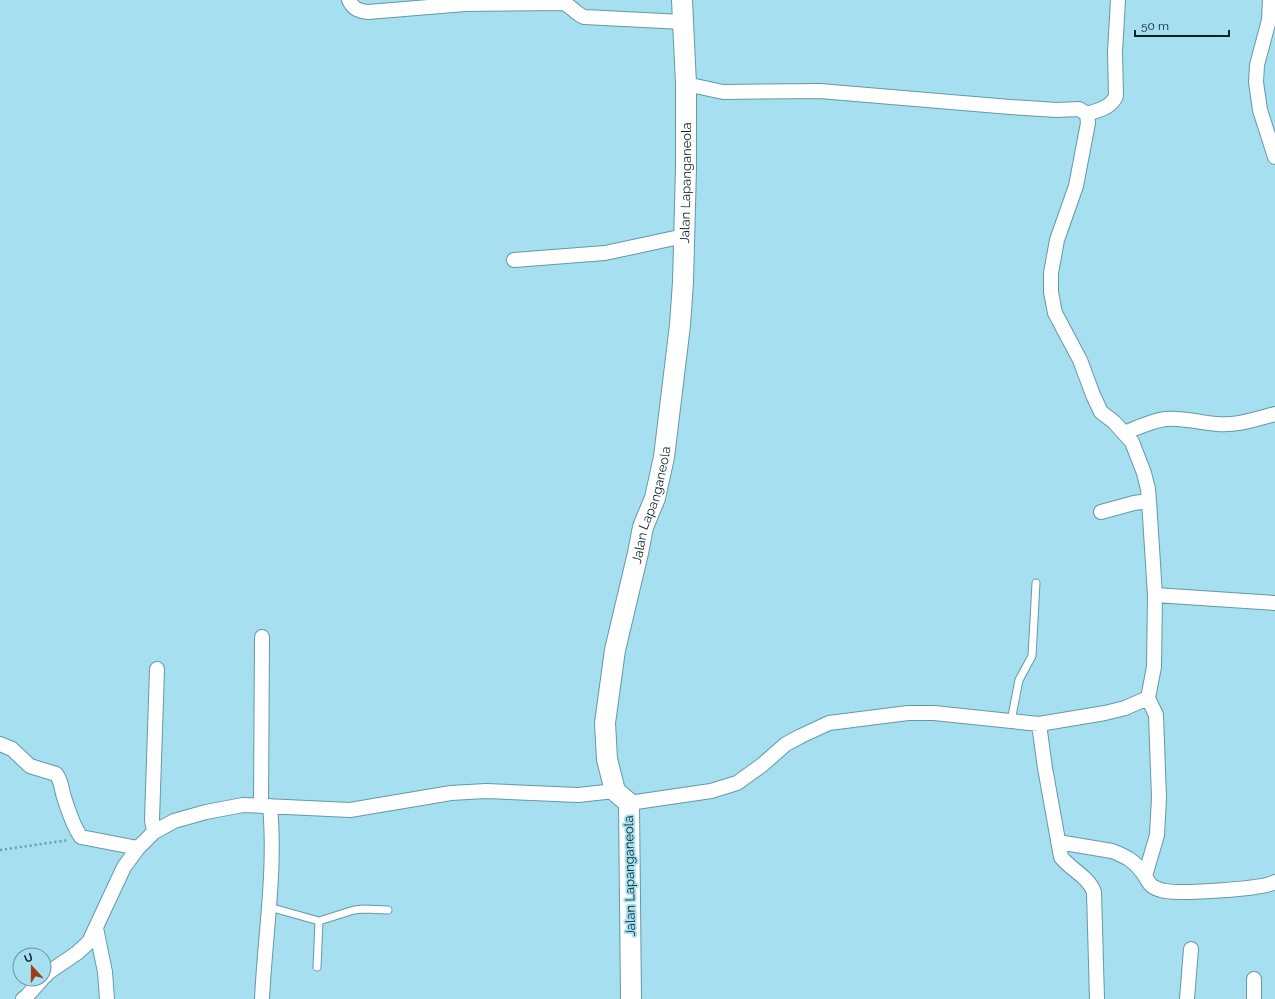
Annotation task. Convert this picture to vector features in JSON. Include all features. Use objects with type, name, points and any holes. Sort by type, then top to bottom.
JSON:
[{"type":"street","points":[[349,0],[351,5],[359,11],[368,12],[466,4],[564,3],[573,8],[577,14],[584,18],[683,22]]},
{"type":"street","name":"Jalan Lapanganeola","points":[[631,999],[622,797],[607,758],[605,723],[615,650],[637,560],[643,527],[655,498],[664,457],[680,325],[684,236],[686,84],[682,0]]},
{"type":"street","points":[[1087,114],[1108,106],[1114,102],[1116,96],[1115,52],[1118,0]]},
{"type":"street","points":[[1270,0],[1269,20],[1257,65],[1256,82],[1260,110],[1274,151]]},
{"type":"street","points":[[686,84],[723,92],[820,91],[1010,107],[1057,110],[1079,109],[1087,114]]},
{"type":"street","points":[[1087,114],[1088,123],[1076,186],[1057,240],[1051,273],[1051,292],[1054,313],[1080,360],[1092,395],[1101,412],[1132,442],[1138,455],[1148,488],[1156,595],[1154,667],[1148,698],[1156,715],[1159,798],[1157,835],[1145,876]]},
{"type":"street","points":[[514,260],[605,253],[684,236]]},
{"type":"street","points":[[1124,433],[1165,419],[1219,424],[1246,422],[1275,414]]},
{"type":"street","points":[[1101,512],[1134,503],[1149,501]]},
{"type":"street","points":[[1156,595],[1275,603]]},
{"type":"street","points":[[262,637],[266,806],[272,838],[269,907],[262,999]]},
{"type":"street","points":[[154,832],[152,820],[157,669]]},
{"type":"street","points":[[52,970],[77,953],[89,942],[124,867],[138,848],[154,832],[174,821],[206,812],[243,805],[350,810],[451,792],[486,791],[622,797],[710,791],[737,783],[762,765],[786,744],[829,723],[908,713],[934,713],[1039,724],[1105,713],[1125,708],[1148,698]]},
{"type":"street","points":[[1039,724],[1061,857],[1066,863],[1080,873],[1092,887],[1094,892],[1097,999]]},
{"type":"street","points":[[0,744],[12,749],[30,766],[56,774],[61,781],[64,797],[77,831],[81,837],[138,848]]},
{"type":"street","points":[[1058,842],[1119,853],[1137,864],[1152,886],[1164,891],[1183,892],[1233,889],[1275,882]]},
{"type":"street","points":[[96,928],[105,972],[108,999]]},
{"type":"street","points":[[1187,999],[1191,949]]},
{"type":"street","points":[[1254,979],[1254,999]]},
{"type":"street","points":[[23,999],[28,996],[35,987]]},
{"type":"lane","points":[[1011,721],[1019,680],[1032,656],[1036,583]]},
{"type":"lane","points":[[269,907],[319,921],[354,910],[388,910]]},
{"type":"lane","points":[[317,967],[319,921]]},
{"type":"path","points":[[0,850],[81,837]]}]
